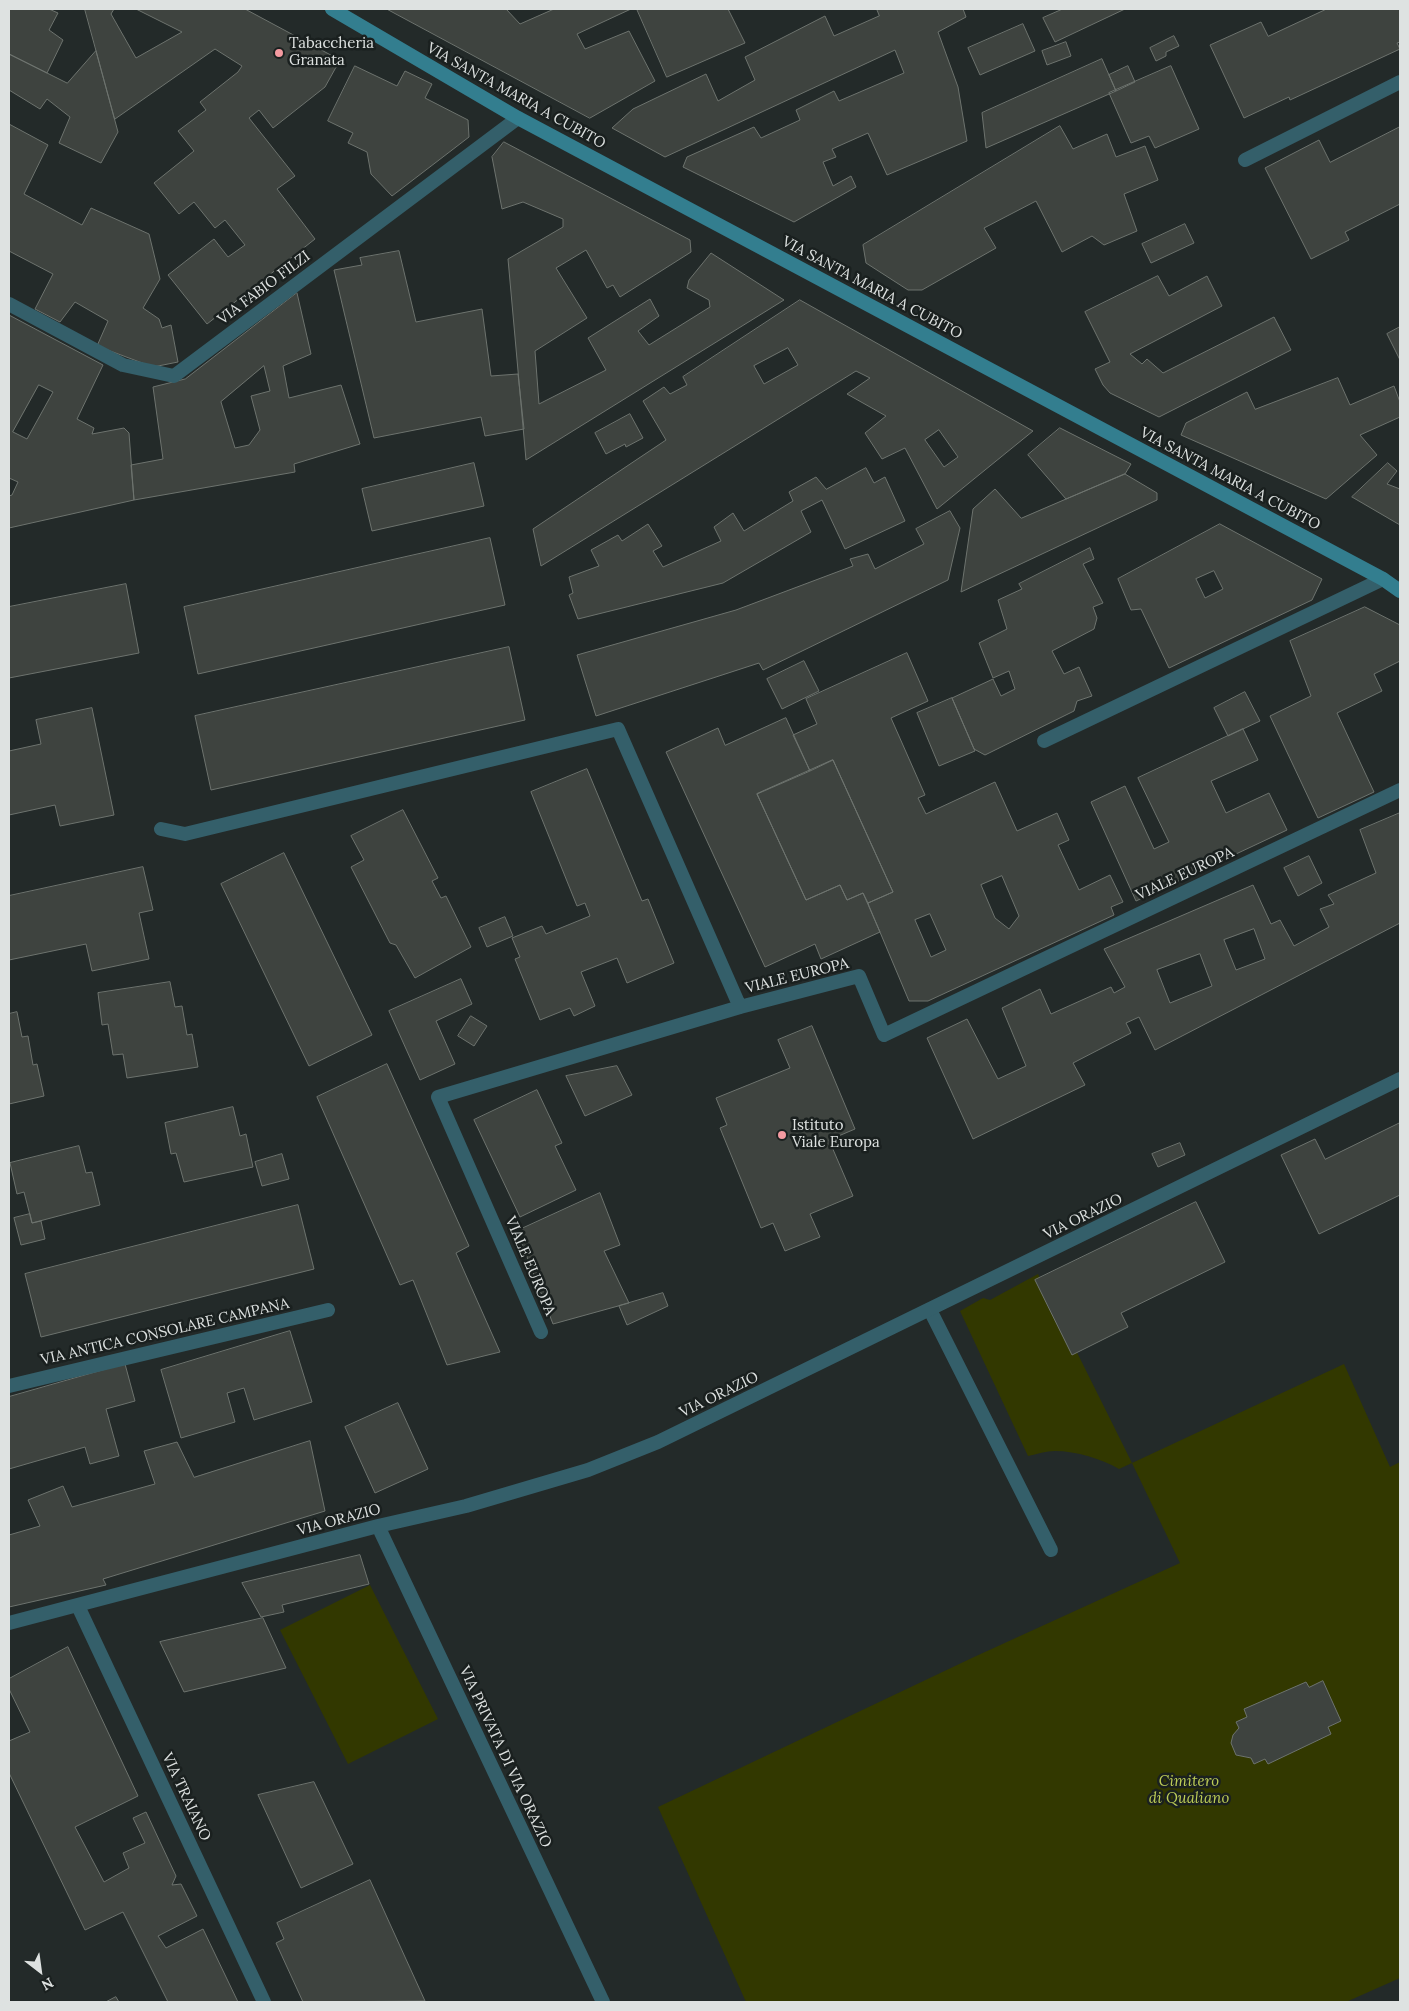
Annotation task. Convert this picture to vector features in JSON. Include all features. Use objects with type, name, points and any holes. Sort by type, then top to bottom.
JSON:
[{"type":"main road","name":"VIA SANTA MARIA A CUBITO","points":[[332,9],[518,118],[1383,578],[1400,591]]},
{"type":"street","points":[[1245,160],[1400,82]]},
{"type":"street","name":"VIA FABIO FILZI","points":[[9,304],[123,365],[174,376],[518,118]]},
{"type":"street","points":[[1044,741],[1383,578]]},
{"type":"street","points":[[161,829],[185,834],[618,728],[740,1007]]},
{"type":"street","name":"VIALE EUROPA","points":[[541,1332],[438,1097],[740,1007],[859,976],[884,1035],[1400,790]]},
{"type":"street","name":"VIA ORAZIO","points":[[9,1623],[378,1526],[466,1506],[588,1470],[658,1442],[1400,1079]]},
{"type":"street","name":"VIA ANTICA CONSOLARE CAMPANA","points":[[9,1386],[328,1310]]},
{"type":"street","points":[[930,1310],[1050,1550]]},
{"type":"street","name":"VIA PRIVATA DI VIA ORAZIO","points":[[378,1526],[603,2002]]},
{"type":"street","name":"VIA TRAIANO","points":[[78,1606],[264,2002]]},
{"type":"green space","points":[[1038,1274],[1132,1463],[1119,1469],[1097,1459],[1071,1452],[1052,1451],[1028,1456],[960,1311],[983,1298],[990,1300]]},
{"type":"green space","name":"Cimitero di Qualiano","points":[[1344,1364],[1390,1467],[1400,1462],[1400,1978],[1346,2002],[746,2002],[658,1807],[974,1657],[1180,1563],[1132,1463]]},
{"type":"green space","points":[[370,1585],[438,1719],[348,1764],[280,1630]]},
{"type":"building","points":[[9,9],[49,9],[58,13],[49,30],[63,40],[47,73],[9,54]]},
{"type":"building","points":[[85,9],[114,9],[111,14],[136,58],[182,32],[136,9],[245,9],[340,60],[325,87],[273,128],[259,110],[249,118],[295,176],[277,189],[315,239],[207,324],[168,275],[214,239],[228,257],[245,245],[225,220],[215,228],[194,202],[179,214],[154,183],[194,151],[178,131],[206,110],[200,102],[238,72],[242,66],[215,49],[115,119]]},
{"type":"building","points":[[387,9],[506,9],[520,24],[554,9],[631,9],[577,34],[585,49],[629,31],[655,81],[590,118]]},
{"type":"building","points":[[637,9],[728,9],[745,43],[667,77]]},
{"type":"building","points":[[877,9],[963,9],[966,17],[938,32],[958,87],[967,141],[887,175],[868,133],[832,149],[836,157],[823,162],[833,186],[851,176],[856,187],[794,222],[683,167],[687,157],[754,127],[761,138],[800,120],[796,110],[834,91],[839,101],[904,73],[895,50],[665,157],[612,128],[633,109],[706,74],[718,101],[755,80],[745,57],[825,16],[834,36],[879,16]]},
{"type":"building","points":[[1063,9],[1125,9],[1055,42],[1043,18]]},
{"type":"building","points":[[1327,9],[1400,9],[1400,42],[1397,43],[1400,49],[1290,100],[1289,97],[1244,118],[1210,45],[1261,22],[1268,36]]},
{"type":"building","points":[[1023,24],[1035,51],[980,75],[968,48]]},
{"type":"building","points":[[1174,36],[1179,46],[1166,52],[1166,56],[1156,61],[1150,48]]},
{"type":"building","points":[[1066,42],[1071,56],[1047,65],[1042,51]]},
{"type":"building","points":[[96,51],[118,132],[101,163],[59,143],[70,117],[47,99],[40,109],[9,90],[9,54],[67,83]]},
{"type":"building","points":[[1102,59],[1116,91],[986,148],[982,113]]},
{"type":"building","points":[[355,66],[397,86],[405,71],[432,84],[425,98],[468,120],[469,137],[392,196],[371,174],[367,152],[348,143],[353,133],[328,121]]},
{"type":"building","points":[[1128,66],[1135,82],[1116,91],[1109,75]]},
{"type":"building","points":[[1171,66],[1199,129],[1155,148],[1149,136],[1131,143],[1109,93]]},
{"type":"building","points":[[9,124],[48,145],[24,194],[82,225],[91,208],[149,234],[160,279],[143,308],[159,319],[162,328],[171,325],[178,362],[153,367],[97,346],[108,321],[75,302],[60,322],[35,309],[53,274],[9,251]]},
{"type":"building","points":[[1060,126],[1073,149],[1107,134],[1116,157],[1145,146],[1158,180],[1124,194],[1137,231],[1104,245],[1092,236],[1062,252],[1036,201],[984,228],[996,248],[922,290],[908,290],[866,263],[863,245]]},
{"type":"building","points":[[1400,127],[1400,204],[1345,232],[1349,240],[1311,259],[1265,168],[1319,140],[1330,162]]},
{"type":"building","points":[[504,142],[690,240],[691,252],[620,297],[613,285],[607,288],[586,250],[556,268],[587,318],[535,351],[539,404],[606,370],[588,338],[650,299],[659,316],[638,331],[649,345],[710,307],[709,300],[687,288],[689,280],[711,253],[784,300],[526,460],[508,259],[563,227],[563,219],[523,202],[502,209],[492,157]]},
{"type":"building","points":[[1185,224],[1194,243],[1151,263],[1142,244]]},
{"type":"building","points":[[399,251],[416,322],[482,309],[491,376],[518,374],[524,429],[485,436],[481,417],[374,438],[334,270],[362,265],[360,258]]},
{"type":"building","points":[[1158,276],[1169,296],[1207,276],[1222,306],[1130,354],[1142,364],[1147,359],[1163,373],[1274,317],[1291,350],[1159,417],[1110,393],[1103,385],[1095,369],[1110,362],[1085,312]]},
{"type":"building","points":[[297,293],[311,354],[283,366],[289,398],[341,385],[360,444],[294,464],[295,472],[134,500],[131,465],[163,459],[153,387],[185,379]],"holes":[[[264,366],[270,391],[251,396],[260,430],[249,445],[235,448],[221,402]]]},
{"type":"building","points":[[800,300],[1033,431],[937,509],[905,448],[882,459],[865,433],[886,416],[847,394],[870,378],[856,371],[541,566],[533,529],[666,440],[643,401],[664,387],[670,394],[687,385],[683,377]],"holes":[[[788,348],[798,365],[764,384],[754,366]],[[939,430],[958,457],[944,467],[925,440]]]},
{"type":"building","points":[[9,315],[103,365],[77,419],[94,428],[92,434],[124,428],[129,433],[134,500],[9,528],[9,496],[12,495],[18,482],[9,478]],"holes":[[[39,385],[53,392],[27,439],[13,432]]]},
{"type":"building","points":[[1400,327],[1400,360],[1387,334]]},
{"type":"building","points":[[1338,378],[1350,405],[1394,386],[1400,402],[1400,417],[1360,435],[1377,455],[1326,499],[1181,435],[1186,423],[1247,392],[1255,409]]},
{"type":"building","points":[[630,414],[643,438],[626,447],[625,444],[606,454],[595,433]]},
{"type":"building","points":[[1060,428],[1131,464],[1125,474],[1066,499],[1028,455]]},
{"type":"building","points":[[474,463],[484,506],[372,531],[362,489]]},
{"type":"building","points":[[1388,463],[1397,471],[1387,484],[1400,489],[1400,525],[1352,497]]},
{"type":"building","points":[[866,468],[874,483],[885,477],[905,521],[845,549],[822,500],[801,511],[811,532],[723,583],[578,619],[569,595],[573,593],[569,577],[599,566],[591,550],[618,535],[622,541],[648,524],[662,546],[653,551],[663,567],[721,541],[714,527],[733,513],[744,531],[793,501],[789,492],[816,477],[826,489]]},
{"type":"building","points":[[1125,474],[1157,493],[1157,500],[961,592],[973,509],[995,489],[1021,518]]},
{"type":"building","points":[[950,511],[960,528],[948,580],[763,670],[759,663],[596,716],[577,655],[736,610],[853,566],[850,559],[868,554],[875,569],[924,544],[916,529]]},
{"type":"building","points":[[1220,524],[1322,579],[1312,600],[1169,668],[1141,609],[1131,610],[1118,579]],"holes":[[[1214,571],[1223,589],[1205,598],[1196,579]]]},
{"type":"building","points":[[490,538],[505,605],[198,674],[184,607]]},
{"type":"building","points":[[1090,548],[1094,559],[1083,564],[1103,603],[1093,607],[1097,618],[1094,629],[1052,651],[1064,674],[1079,667],[1092,696],[1077,701],[1074,711],[985,755],[974,749],[952,698],[993,679],[1001,696],[1015,689],[1009,671],[993,678],[979,643],[1007,629],[998,600],[1022,589],[1019,584]]},
{"type":"building","points":[[126,584],[139,653],[9,678],[9,607]]},
{"type":"building","points":[[1365,607],[1400,625],[1400,661],[1374,674],[1382,691],[1337,713],[1374,792],[1318,818],[1270,716],[1311,696],[1290,641]]},
{"type":"building","points":[[509,647],[525,720],[211,790],[195,716]]},
{"type":"building","points":[[907,653],[928,701],[891,718],[925,795],[918,798],[926,814],[995,782],[1017,831],[1057,813],[1069,840],[1058,845],[1079,890],[1110,875],[1123,902],[1111,907],[1114,915],[928,1001],[909,1001],[868,903],[893,892],[833,760],[810,771],[793,735],[817,724],[806,699]],"holes":[[[1002,876],[1019,916],[1009,929],[995,918],[981,885]],[[930,914],[946,950],[931,957],[915,920]]]},
{"type":"building","points":[[804,661],[819,691],[782,709],[767,679]]},
{"type":"building","points":[[1245,692],[1260,721],[1228,736],[1214,708]]},
{"type":"building","points":[[952,698],[975,751],[939,766],[917,713]]},
{"type":"building","points":[[92,708],[114,815],[60,826],[55,805],[9,815],[9,751],[41,744],[36,720]]},
{"type":"building","points":[[786,718],[810,771],[757,794],[806,900],[840,885],[847,900],[863,893],[880,932],[821,959],[815,944],[765,967],[666,752],[718,728],[725,745]]},
{"type":"building","points":[[1243,729],[1258,760],[1211,781],[1226,813],[1269,793],[1287,830],[1136,901],[1091,802],[1125,786],[1154,849],[1169,842],[1138,778]]},
{"type":"building","points":[[833,760],[893,892],[868,903],[863,893],[847,900],[840,885],[806,900],[757,794]]},
{"type":"building","points":[[587,769],[642,901],[648,899],[674,963],[627,983],[617,958],[581,972],[595,1006],[574,1016],[570,1008],[540,1020],[515,959],[520,957],[512,938],[542,926],[546,934],[590,916],[585,903],[577,906],[531,792]]},
{"type":"building","points":[[403,810],[438,878],[432,881],[441,898],[446,896],[471,947],[415,978],[396,945],[390,943],[351,867],[364,860],[351,836]]},
{"type":"building","points":[[1400,813],[1400,923],[1155,1050],[1139,1017],[1126,1023],[1131,1033],[1073,1063],[1085,1085],[973,1139],[927,1038],[967,1019],[998,1079],[1026,1066],[1002,1008],[1040,989],[1051,1014],[1111,987],[1114,993],[1125,987],[1104,949],[1253,885],[1271,924],[1280,920],[1294,946],[1329,927],[1320,909],[1334,904],[1328,895],[1376,873],[1360,830]],"holes":[[[1254,929],[1265,959],[1236,970],[1224,940]],[[1200,954],[1212,986],[1170,1003],[1157,970]]]},
{"type":"building","points":[[284,853],[372,1035],[309,1066],[221,884]]},
{"type":"building","points":[[1309,856],[1322,883],[1298,896],[1284,868]]},
{"type":"building","points":[[143,867],[153,910],[139,913],[149,959],[92,971],[86,944],[9,960],[9,896]]},
{"type":"building","points":[[505,917],[513,936],[487,947],[479,928]]},
{"type":"building","points":[[461,979],[472,1004],[436,1021],[455,1064],[420,1080],[389,1011]]},
{"type":"building","points":[[170,982],[175,1007],[182,1006],[187,1035],[192,1034],[198,1067],[127,1078],[123,1054],[113,1055],[108,1024],[102,1025],[98,993]]},
{"type":"building","points":[[17,1012],[22,1037],[28,1036],[33,1065],[37,1064],[44,1096],[9,1104],[9,1014]]},
{"type":"building","points":[[471,1016],[487,1026],[474,1046],[458,1036]]},
{"type":"building","name":"Istituto Viale Europa","points":[[812,1026],[855,1129],[829,1140],[853,1196],[810,1214],[820,1237],[785,1251],[773,1223],[761,1228],[720,1128],[727,1125],[716,1098],[790,1068],[778,1040]]},
{"type":"building","points":[[387,1064],[469,1246],[456,1253],[500,1352],[447,1365],[413,1280],[400,1285],[317,1097]]},
{"type":"building","points":[[617,1066],[632,1095],[585,1116],[566,1076]]},
{"type":"building","points":[[537,1090],[562,1143],[555,1146],[576,1190],[520,1217],[474,1120]]},
{"type":"building","points":[[233,1107],[240,1136],[246,1134],[253,1167],[184,1182],[176,1153],[171,1154],[165,1123]]},
{"type":"building","points":[[1400,1123],[1400,1195],[1319,1234],[1281,1155],[1315,1139],[1325,1159]]},
{"type":"building","points":[[1180,1143],[1185,1155],[1158,1167],[1152,1154]]},
{"type":"building","points":[[79,1146],[86,1173],[92,1172],[100,1205],[32,1223],[24,1192],[17,1194],[10,1163]]},
{"type":"building","points":[[282,1154],[289,1179],[262,1186],[255,1162]]},
{"type":"building","points":[[600,1193],[620,1245],[604,1251],[629,1303],[553,1324],[517,1231]]},
{"type":"building","points":[[1196,1202],[1225,1262],[1121,1313],[1128,1327],[1072,1355],[1035,1280]]},
{"type":"building","points":[[298,1205],[314,1269],[41,1337],[25,1274]]},
{"type":"building","points":[[30,1214],[32,1223],[41,1221],[45,1239],[21,1245],[14,1218]]},
{"type":"building","points":[[663,1293],[668,1306],[627,1325],[619,1306]]},
{"type":"building","points":[[290,1331],[312,1402],[254,1420],[244,1388],[227,1393],[235,1422],[181,1438],[161,1370]]},
{"type":"building","points":[[125,1364],[135,1401],[106,1409],[119,1456],[90,1464],[85,1447],[9,1469],[9,1397]]},
{"type":"building","points":[[398,1403],[428,1469],[375,1493],[345,1427]]},
{"type":"building","points":[[310,1441],[325,1511],[103,1579],[106,1585],[9,1607],[9,1535],[40,1526],[28,1500],[63,1486],[72,1507],[155,1484],[144,1451],[177,1442],[194,1477]]},
{"type":"building","points":[[360,1555],[369,1584],[282,1605],[284,1612],[261,1617],[242,1583]]},
{"type":"building","points":[[263,1618],[286,1668],[184,1692],[160,1642]]},
{"type":"building","points":[[68,1647],[138,1796],[75,1827],[104,1882],[129,1868],[123,1853],[145,1843],[133,1818],[146,1812],[176,1876],[172,1885],[181,1884],[197,1916],[158,1936],[166,1948],[203,1929],[238,2002],[168,2002],[123,1912],[85,1930],[9,1773],[9,1741],[30,1732],[9,1689],[9,1679]]},
{"type":"building","points":[[1323,1681],[1341,1721],[1328,1727],[1331,1734],[1268,1764],[1265,1759],[1254,1764],[1251,1758],[1236,1755],[1231,1743],[1233,1735],[1239,1728],[1236,1722],[1247,1717],[1244,1709],[1306,1682],[1309,1687]]},
{"type":"building","points":[[314,1782],[353,1864],[301,1888],[258,1795]]},
{"type":"building","points":[[370,1880],[425,2001],[303,2002],[276,1943],[284,1939],[277,1923]]},
{"type":"building","points":[[116,1997],[119,2002],[106,2002]]},
{"type":"place","name":"Tabaccheria Granata","points":[[279,53]]},
{"type":"place","name":"Istituto Viale Europa","points":[[782,1135]]}]
